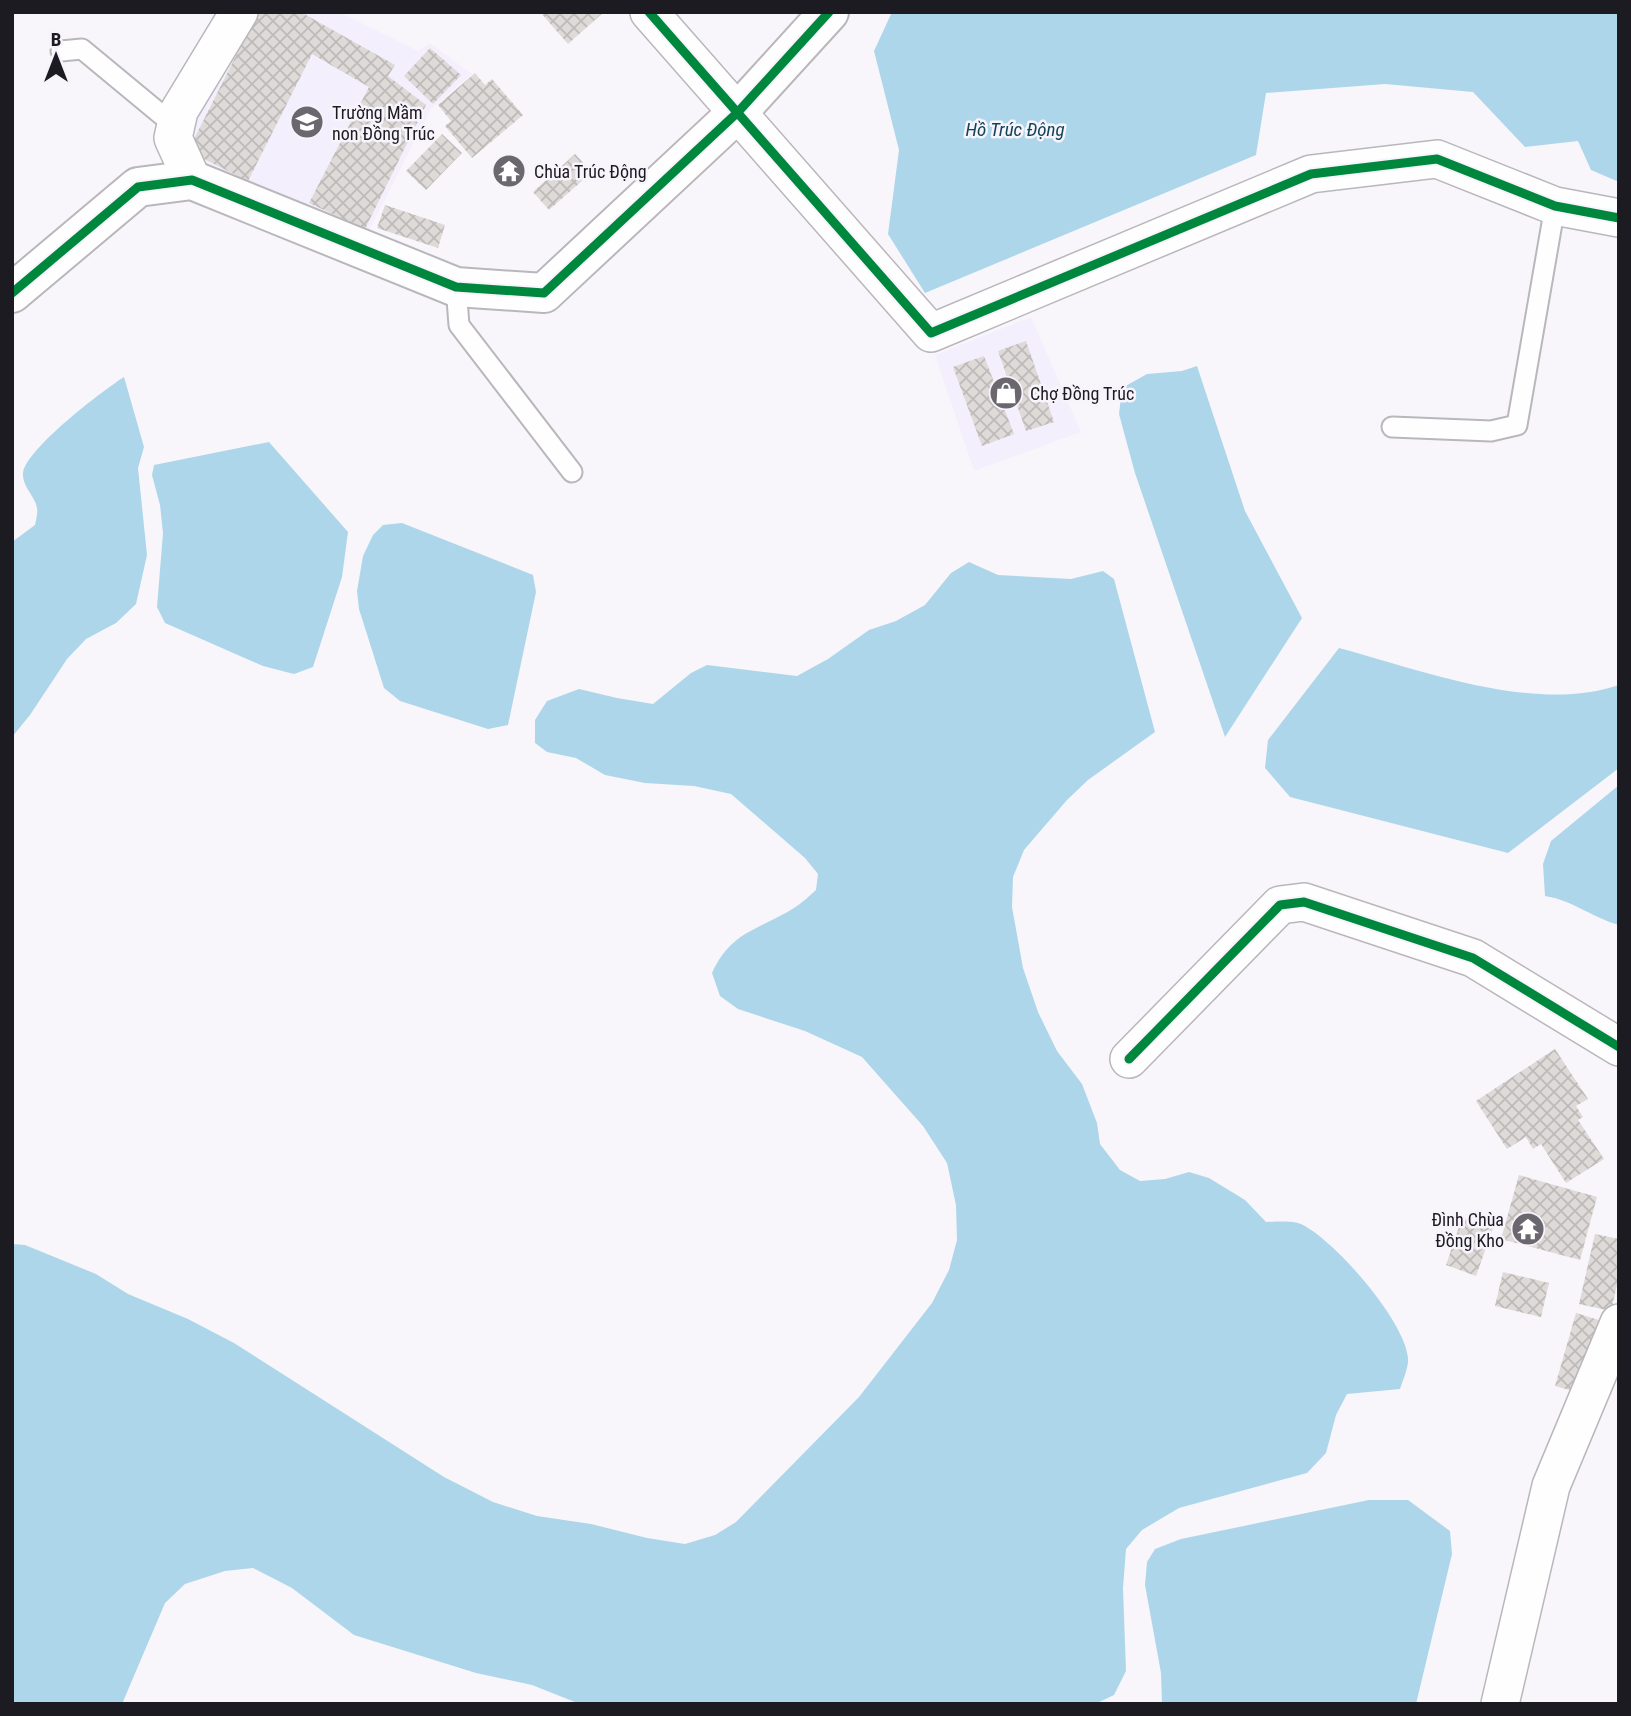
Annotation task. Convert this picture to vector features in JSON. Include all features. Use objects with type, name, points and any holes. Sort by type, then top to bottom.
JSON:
[{"type":"street","points":[[192,180],[173,138],[178,111],[239,12]]},
{"type":"street","points":[[649,12],[931,333],[1311,174],[1437,159],[1555,206],[1619,218]]},
{"type":"street","points":[[15,286],[138,187],[192,180],[456,287],[544,293],[738,112],[829,12]]},
{"type":"street","points":[[1129,1059],[1280,905],[1304,902],[1473,958],[1619,1047]]},
{"type":"street","points":[[1500,1704],[1551,1486],[1619,1323]]},
{"type":"lane","points":[[61,51],[82,49],[176,126]]},
{"type":"lane","points":[[1392,427],[1490,431],[1517,425],[1555,206]]},
{"type":"lane","points":[[456,287],[459,324],[572,472]]},
{"type":"shaded area","name":"Trường Mầm non Đồng Trúc","points":[[246,12],[339,12],[418,51],[430,43],[472,74],[431,109],[370,229],[347,227],[182,151],[183,135]]},
{"type":"shaded area","name":"Chợ Đồng Trúc","points":[[1031,317],[1081,432],[974,471],[935,355]]},
{"type":"water","name":"Hồ Trúc Động","points":[[892,12],[1619,12],[1619,182],[1591,170],[1578,141],[1525,147],[1473,92],[1385,84],[1266,93],[1256,155],[925,293],[888,234],[899,150],[874,51]]},
{"type":"water","points":[[1197,366],[1245,511],[1302,618],[1225,737],[1135,473],[1119,414],[1122,388],[1147,374],[1182,371]]},
{"type":"water","points":[[124,377],[144,447],[138,468],[147,555],[136,604],[116,623],[86,639],[67,659],[12,737],[12,542],[35,525],[37,512],[23,473],[27,463],[50,436],[83,407]]},
{"type":"water","points":[[269,442],[348,532],[342,577],[313,667],[294,674],[263,666],[165,623],[157,607],[163,533],[160,505],[152,475],[154,465]]},
{"type":"water","points":[[402,523],[533,575],[536,592],[508,725],[488,729],[400,701],[384,688],[359,609],[357,591],[363,556],[373,535],[383,525]]},
{"type":"water","points":[[969,562],[998,575],[1071,579],[1103,571],[1114,579],[1155,732],[1088,780],[1067,800],[1024,850],[1013,877],[1012,907],[1023,968],[1038,1012],[1057,1051],[1082,1084],[1097,1123],[1100,1144],[1120,1170],[1140,1181],[1165,1179],[1189,1172],[1209,1178],[1245,1200],[1266,1222],[1299,1223],[1317,1234],[1367,1284],[1395,1324],[1408,1358],[1400,1389],[1347,1394],[1336,1415],[1326,1453],[1307,1473],[1179,1508],[1142,1530],[1126,1549],[1123,1588],[1126,1671],[1114,1695],[1095,1704],[580,1704],[532,1685],[476,1673],[354,1635],[292,1588],[253,1568],[225,1571],[185,1584],[165,1603],[122,1704],[12,1704],[12,1244],[25,1245],[96,1274],[128,1294],[188,1319],[234,1343],[444,1477],[493,1502],[537,1516],[591,1524],[647,1538],[685,1544],[715,1535],[736,1522],[859,1397],[932,1303],[949,1270],[957,1240],[956,1205],[947,1163],[923,1126],[862,1057],[805,1031],[738,1009],[720,996],[712,973],[728,948],[737,940],[794,908],[816,890],[818,874],[805,858],[731,794],[694,786],[645,783],[605,775],[576,758],[547,752],[535,743],[535,720],[547,701],[579,689],[653,704],[691,673],[707,665],[797,676],[828,659],[869,630],[896,621],[925,605],[951,573]]},
{"type":"water","points":[[1339,648],[1441,677],[1515,692],[1552,695],[1586,693],[1619,685],[1619,768],[1508,853],[1290,797],[1265,768],[1268,740]]},
{"type":"water","points":[[1619,785],[1619,925],[1564,901],[1545,896],[1543,864],[1551,841]]},
{"type":"water","points":[[1369,1500],[1408,1500],[1450,1531],[1452,1554],[1416,1704],[1162,1704],[1161,1673],[1145,1585],[1147,1562],[1155,1549],[1181,1539]]},
{"type":"building","points":[[258,12],[301,12],[395,65],[388,76],[426,105],[365,229],[309,203],[369,87],[312,54],[248,181],[188,151]]},
{"type":"building","points":[[540,12],[604,12],[568,44]]},
{"type":"building","points":[[430,48],[461,75],[433,104],[404,76]]},
{"type":"building","points":[[475,73],[485,85],[492,79],[523,115],[472,158],[445,126],[451,121],[438,105]]},
{"type":"building","points":[[442,134],[462,153],[426,190],[406,171]]},
{"type":"building","points":[[575,154],[592,172],[549,210],[533,192]]},
{"type":"building","points":[[385,205],[445,225],[438,248],[377,228]]},
{"type":"building","points":[[1026,341],[1054,422],[1026,431],[998,351]]},
{"type":"building","points":[[984,356],[1014,434],[982,446],[953,367]]},
{"type":"building","points":[[1555,1049],[1588,1099],[1576,1106],[1583,1117],[1578,1120],[1604,1159],[1566,1183],[1541,1144],[1533,1149],[1526,1137],[1507,1149],[1476,1101]]},
{"type":"building","points":[[1519,1175],[1597,1197],[1580,1260],[1501,1239]]},
{"type":"building","points":[[1462,1218],[1493,1228],[1476,1276],[1446,1265]]},
{"type":"building","points":[[1595,1234],[1619,1239],[1619,1276],[1611,1311],[1579,1304]]},
{"type":"building","points":[[1503,1272],[1549,1283],[1541,1317],[1495,1306]]},
{"type":"building","points":[[1576,1313],[1602,1321],[1580,1393],[1555,1386]]},
{"type":"cycle path","points":[[649,12],[931,333],[1311,174],[1437,159],[1555,206],[1619,218]]},
{"type":"cycle path","points":[[12,293],[138,187],[192,180],[456,287],[544,293],[738,112],[829,12]]},
{"type":"cycle path","points":[[1129,1059],[1280,905],[1304,902],[1473,958],[1619,1047]]},
{"type":"place","name":"Trường Mầm non Đồng Trúc","points":[[307,122]]},
{"type":"place","name":"Chùa Trúc Động","points":[[509,171]]},
{"type":"place","name":"Chợ Đồng Trúc","points":[[1006,393]]},
{"type":"place","name":"Đình Chùa Đồng Kho","points":[[1528,1229]]}]
